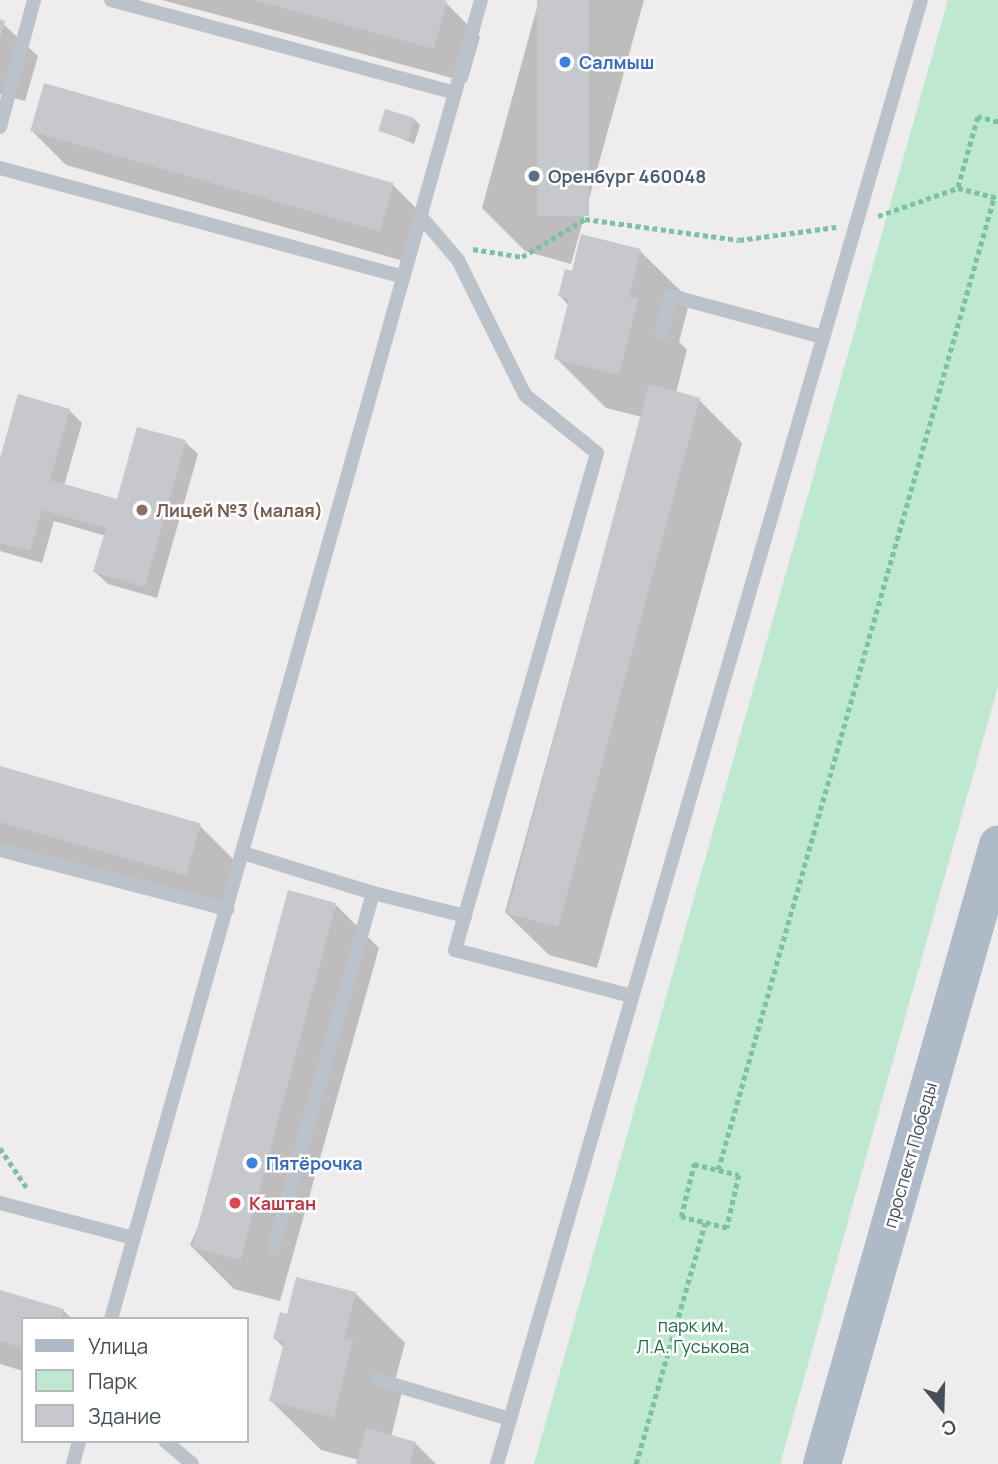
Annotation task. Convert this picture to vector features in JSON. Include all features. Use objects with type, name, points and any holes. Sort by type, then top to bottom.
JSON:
[{"type":"main road","name":"проспект Победы","points":[[822,1464],[998,845]]},
{"type":"lane","points":[[0,127],[2,107],[34,0]]},
{"type":"lane","points":[[111,0],[455,93]]},
{"type":"lane","points":[[112,1317],[404,278],[423,219],[481,0]]},
{"type":"lane","points":[[497,1464],[921,0]]},
{"type":"lane","points":[[0,168],[404,278]]},
{"type":"lane","points":[[423,219],[458,260],[525,395],[597,453],[455,950],[631,996]]},
{"type":"lane","points":[[661,333],[671,296],[823,337]]},
{"type":"lane","points":[[0,850],[227,909]]},
{"type":"lane","points":[[243,852],[373,893],[465,916]]},
{"type":"lane","points":[[273,1249],[373,893]]},
{"type":"lane","points":[[0,1203],[132,1238]]},
{"type":"lane","points":[[378,1380],[510,1419]]},
{"type":"lane","points":[[73,1464],[78,1443]]},
{"type":"lane","points":[[166,1443],[191,1464]]},
{"type":"path","points":[[958,188],[978,117],[998,122]]},
{"type":"path","points":[[469,248],[522,257],[585,219],[739,240],[856,224],[958,188],[996,198],[718,1170]]},
{"type":"path","points":[[0,1148],[44,1215]]},
{"type":"path","points":[[694,1164],[718,1170],[739,1175],[727,1228],[681,1217],[694,1164]]},
{"type":"path","points":[[636,1464],[705,1223]]},
{"type":"green space","name":"парк им. Л.А. Гуськова","points":[[948,0],[998,0],[998,686],[780,1464],[534,1464]]},
{"type":"building","points":[[254,0],[442,0],[447,1],[434,49]]},
{"type":"building","points":[[537,0],[589,0],[589,216],[537,216]]},
{"type":"building","points":[[0,19],[5,21],[1,36],[0,36]]},
{"type":"building","points":[[44,83],[394,183],[380,231],[30,131]]},
{"type":"building","points":[[385,109],[415,118],[408,140],[378,131]]},
{"type":"building","points":[[581,234],[641,249],[629,297],[638,299],[619,375],[554,359],[569,299],[558,296],[565,269],[572,271]]},
{"type":"building","points":[[649,384],[700,398],[558,927],[507,913]]},
{"type":"building","points":[[18,394],[70,409],[50,480],[117,499],[137,427],[186,440],[145,587],[93,572],[106,528],[42,510],[30,551],[0,543],[0,458]]},
{"type":"building","points":[[0,766],[201,824],[186,876],[0,822]]},
{"type":"building","points":[[288,890],[336,903],[241,1260],[192,1247]]},
{"type":"building","points":[[296,1277],[356,1292],[344,1339],[353,1341],[334,1418],[269,1401],[284,1342],[273,1339],[280,1312],[287,1314]]},
{"type":"building","points":[[0,1290],[64,1309],[62,1317],[21,1317],[21,1347],[0,1341]]},
{"type":"building","points":[[366,1428],[416,1442],[410,1464],[356,1464]]},
{"type":"place","name":"Салмыш","points":[[565,62]]},
{"type":"place","name":"Оренбург 460048","points":[[534,176]]},
{"type":"place","name":"Лицей №3 (малая)","points":[[142,510]]},
{"type":"place","name":"Пятёрочка","points":[[252,1163]]},
{"type":"place","name":"Каштан","points":[[235,1203]]}]
